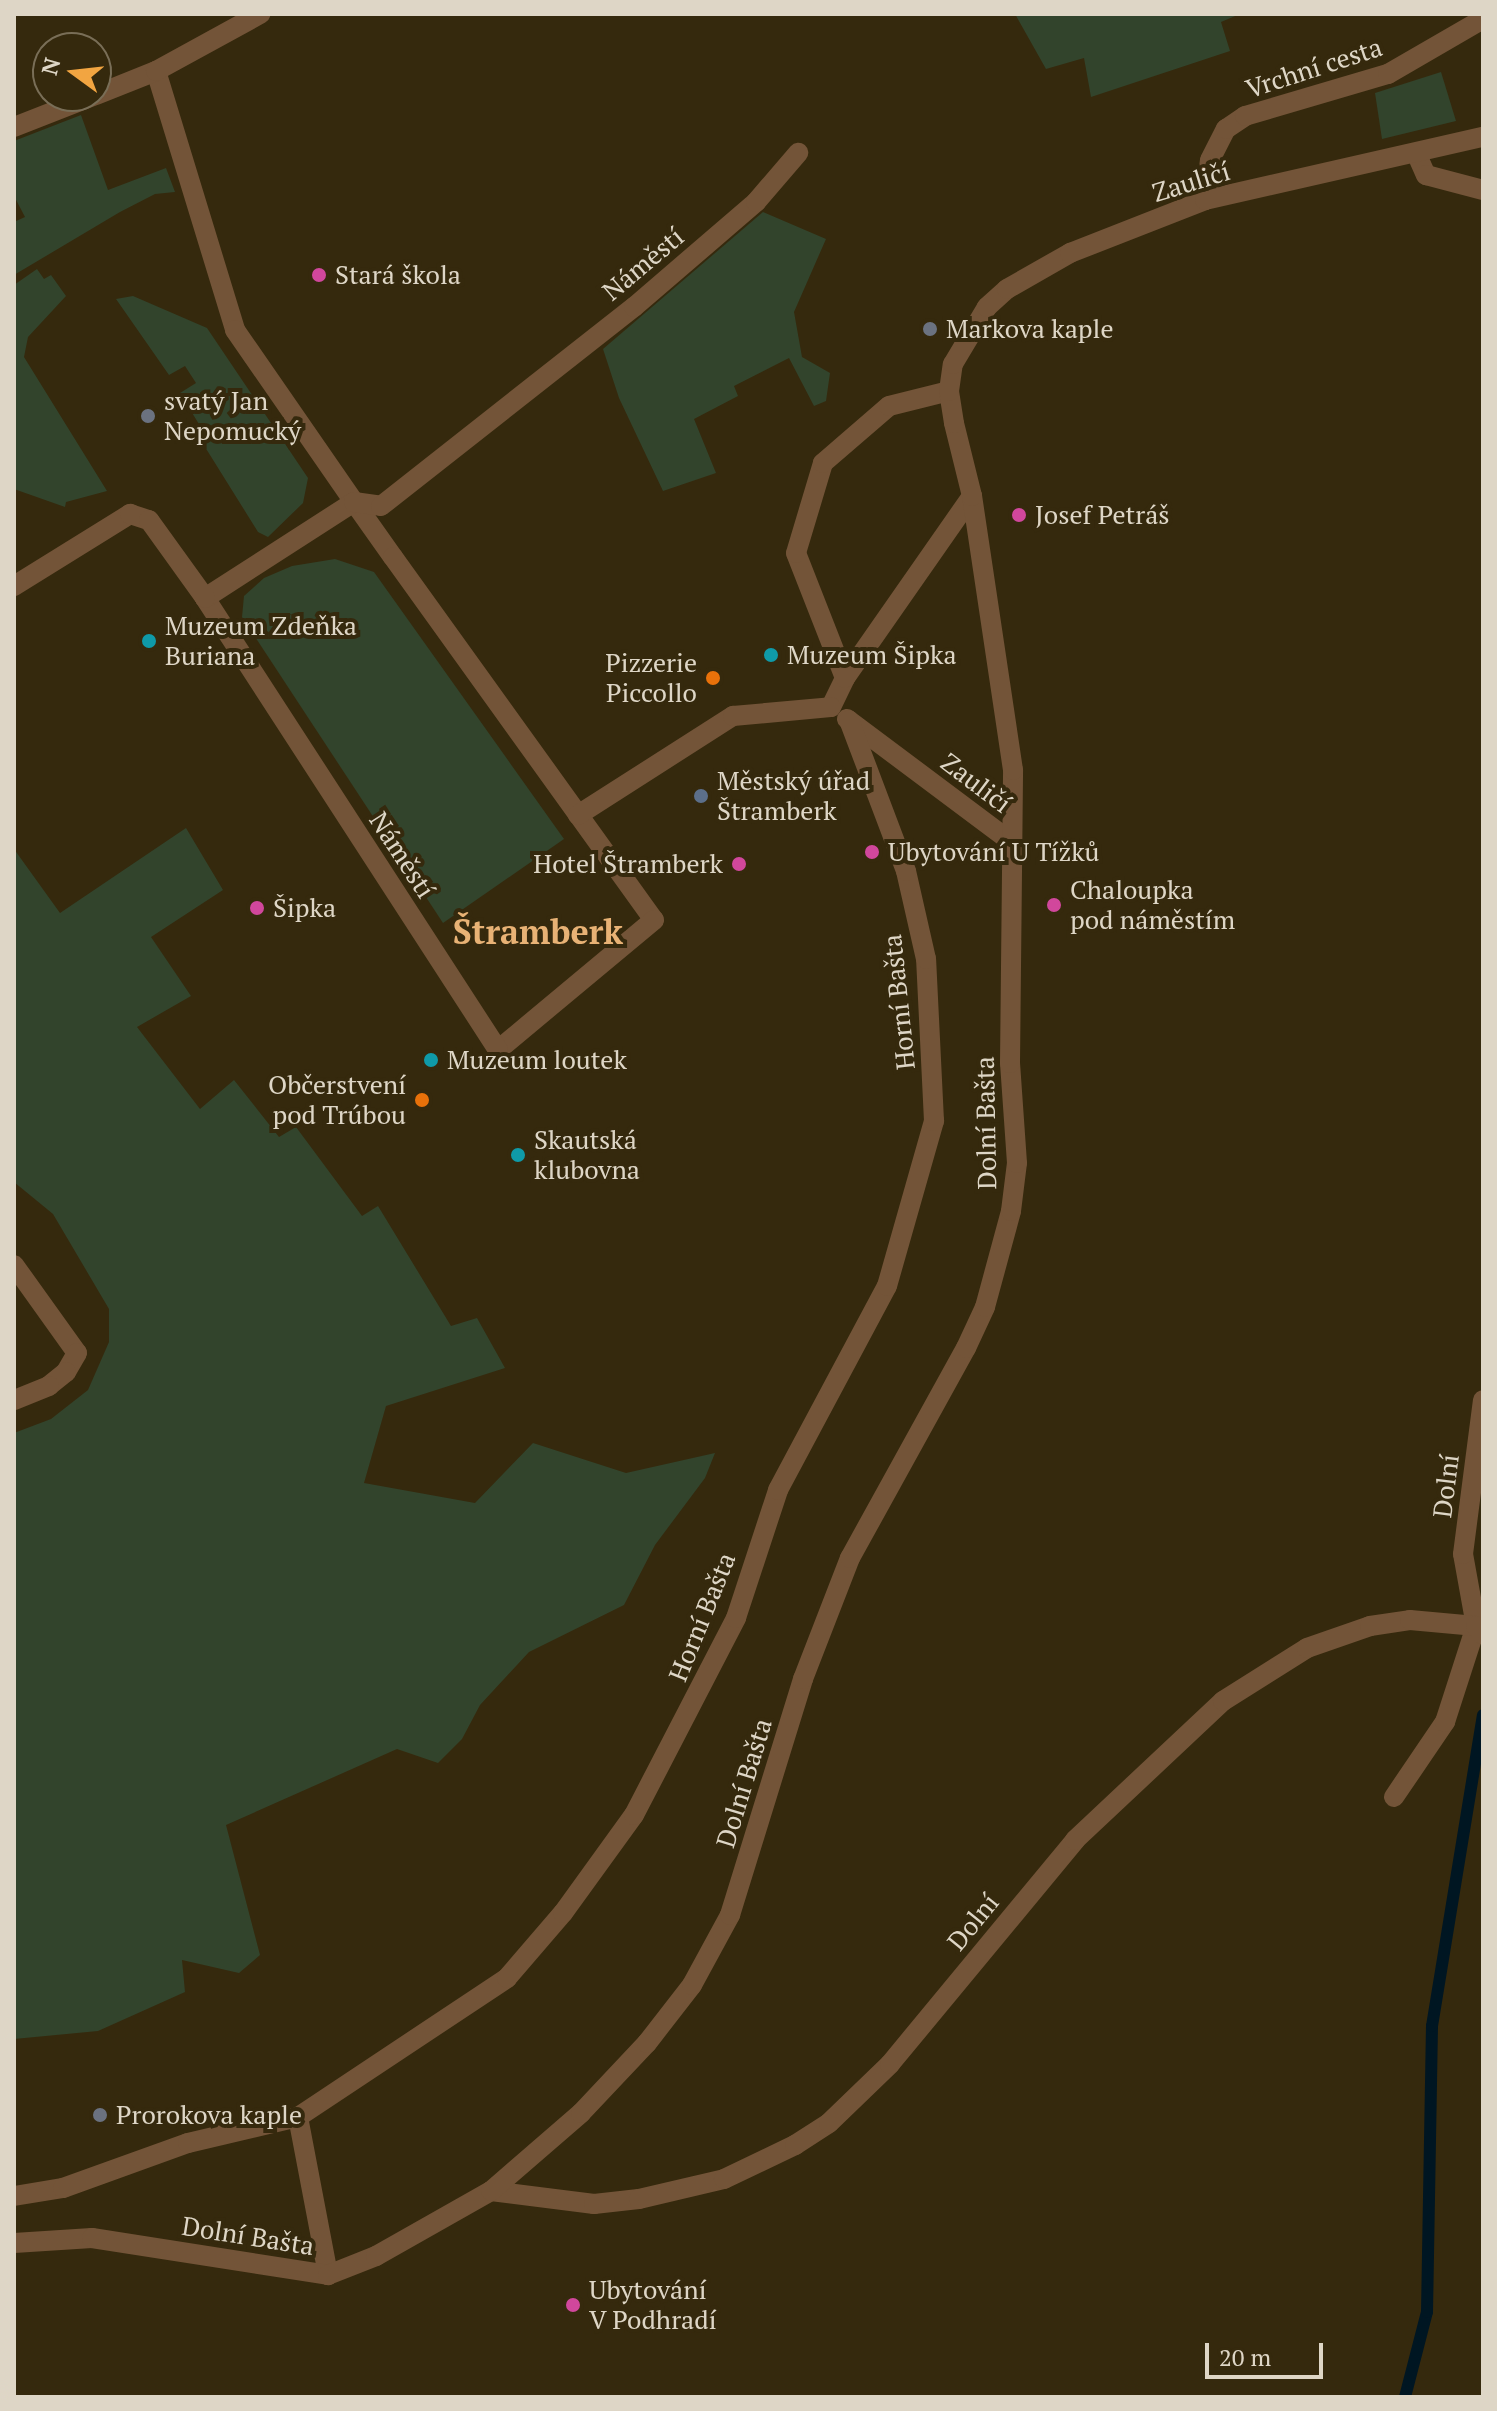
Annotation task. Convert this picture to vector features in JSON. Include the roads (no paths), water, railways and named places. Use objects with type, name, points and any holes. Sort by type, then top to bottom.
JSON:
[{"type":"street","points":[[112,89],[156,71],[260,14]]},
{"type":"street","name":"Vrchní cesta","points":[[1205,200],[1210,160],[1226,129],[1245,116],[1388,74],[1483,19]]},
{"type":"street","name":"Náměstí","points":[[156,71],[235,330],[354,502],[654,920],[498,1050],[205,598],[354,502],[381,506],[645,297],[756,202],[798,153]]},
{"type":"street","points":[[14,127],[53,112]]},
{"type":"street","name":"Zauličí","points":[[1013,843],[1010,722],[972,496],[949,391],[953,364],[972,330],[1007,289],[1070,253],[1205,200],[1417,155],[1483,137]]},
{"type":"street","points":[[1417,155],[1426,175],[1483,190]]},
{"type":"street","points":[[845,678],[796,553],[823,463],[889,406],[949,391]]},
{"type":"street","points":[[578,815],[733,716],[831,707],[845,678],[972,496]]},
{"type":"street","points":[[14,586],[130,514],[149,520],[205,598]]},
{"type":"street","name":"Zauličí","points":[[831,707],[1013,843]]},
{"type":"street","name":"Horní Bašta","points":[[14,2196],[63,2188],[188,2143],[298,2117],[507,1978],[563,1913],[634,1815],[736,1618],[778,1490],[887,1286],[934,1121],[926,959],[906,871],[849,720]]},
{"type":"street","name":"Dolní Bašta","points":[[14,2243],[92,2238],[328,2275],[376,2256],[491,2191],[581,2113],[647,2043],[692,1985],[730,1915],[803,1679],[850,1558],[985,1307],[1011,1211],[1017,1163],[1010,1063],[1013,843]]},
{"type":"street","points":[[14,1265],[77,1353],[66,1372],[49,1386],[14,1400]]},
{"type":"street","name":"Dolní","points":[[1394,1797],[1445,1722],[1479,1630],[1463,1554],[1483,1400]]},
{"type":"street","name":"Dolní","points":[[491,2191],[594,2204],[639,2199],[724,2179],[795,2145],[829,2123],[890,2064],[1075,1840],[1223,1701],[1334,1636],[1410,1620],[1479,1630]]},
{"type":"street","points":[[298,2117],[328,2275]]},
{"type":"waterway","points":[[1405,2397],[1427,2312],[1432,2026],[1483,1715]]},
{"type":"place","name":"Stará škola","points":[[319,275]]},
{"type":"place","name":"Markova kaple","points":[[930,329]]},
{"type":"place","name":"svatý Jan Nepomucký","points":[[148,416]]},
{"type":"place","name":"Josef Petráš","points":[[1019,515]]},
{"type":"place","name":"Muzeum Zdeňka Buriana","points":[[149,641]]},
{"type":"place","name":"Muzeum Šipka","points":[[771,655]]},
{"type":"place","name":"Pizzerie Piccollo","points":[[713,678]]},
{"type":"place","name":"Městský úřad Štramberk","points":[[701,796]]},
{"type":"place","name":"Ubytování U Tížků","points":[[872,852]]},
{"type":"place","name":"Hotel Štramberk","points":[[739,864]]},
{"type":"place","name":"Chaloupka pod náměstím","points":[[1054,905]]},
{"type":"place","name":"Šipka","points":[[257,908]]},
{"type":"place","name":"Muzeum loutek","points":[[431,1060]]},
{"type":"place","name":"Občerstvení pod Trúbou","points":[[422,1100]]},
{"type":"place","name":"Skautská klubovna","points":[[518,1155]]},
{"type":"place","name":"Prorokova kaple","points":[[100,2115]]},
{"type":"place","name":"Ubytování V Podhradí","points":[[573,2305]]},
{"type":"district","name":"Štramberk","points":[[538,932]]}]
